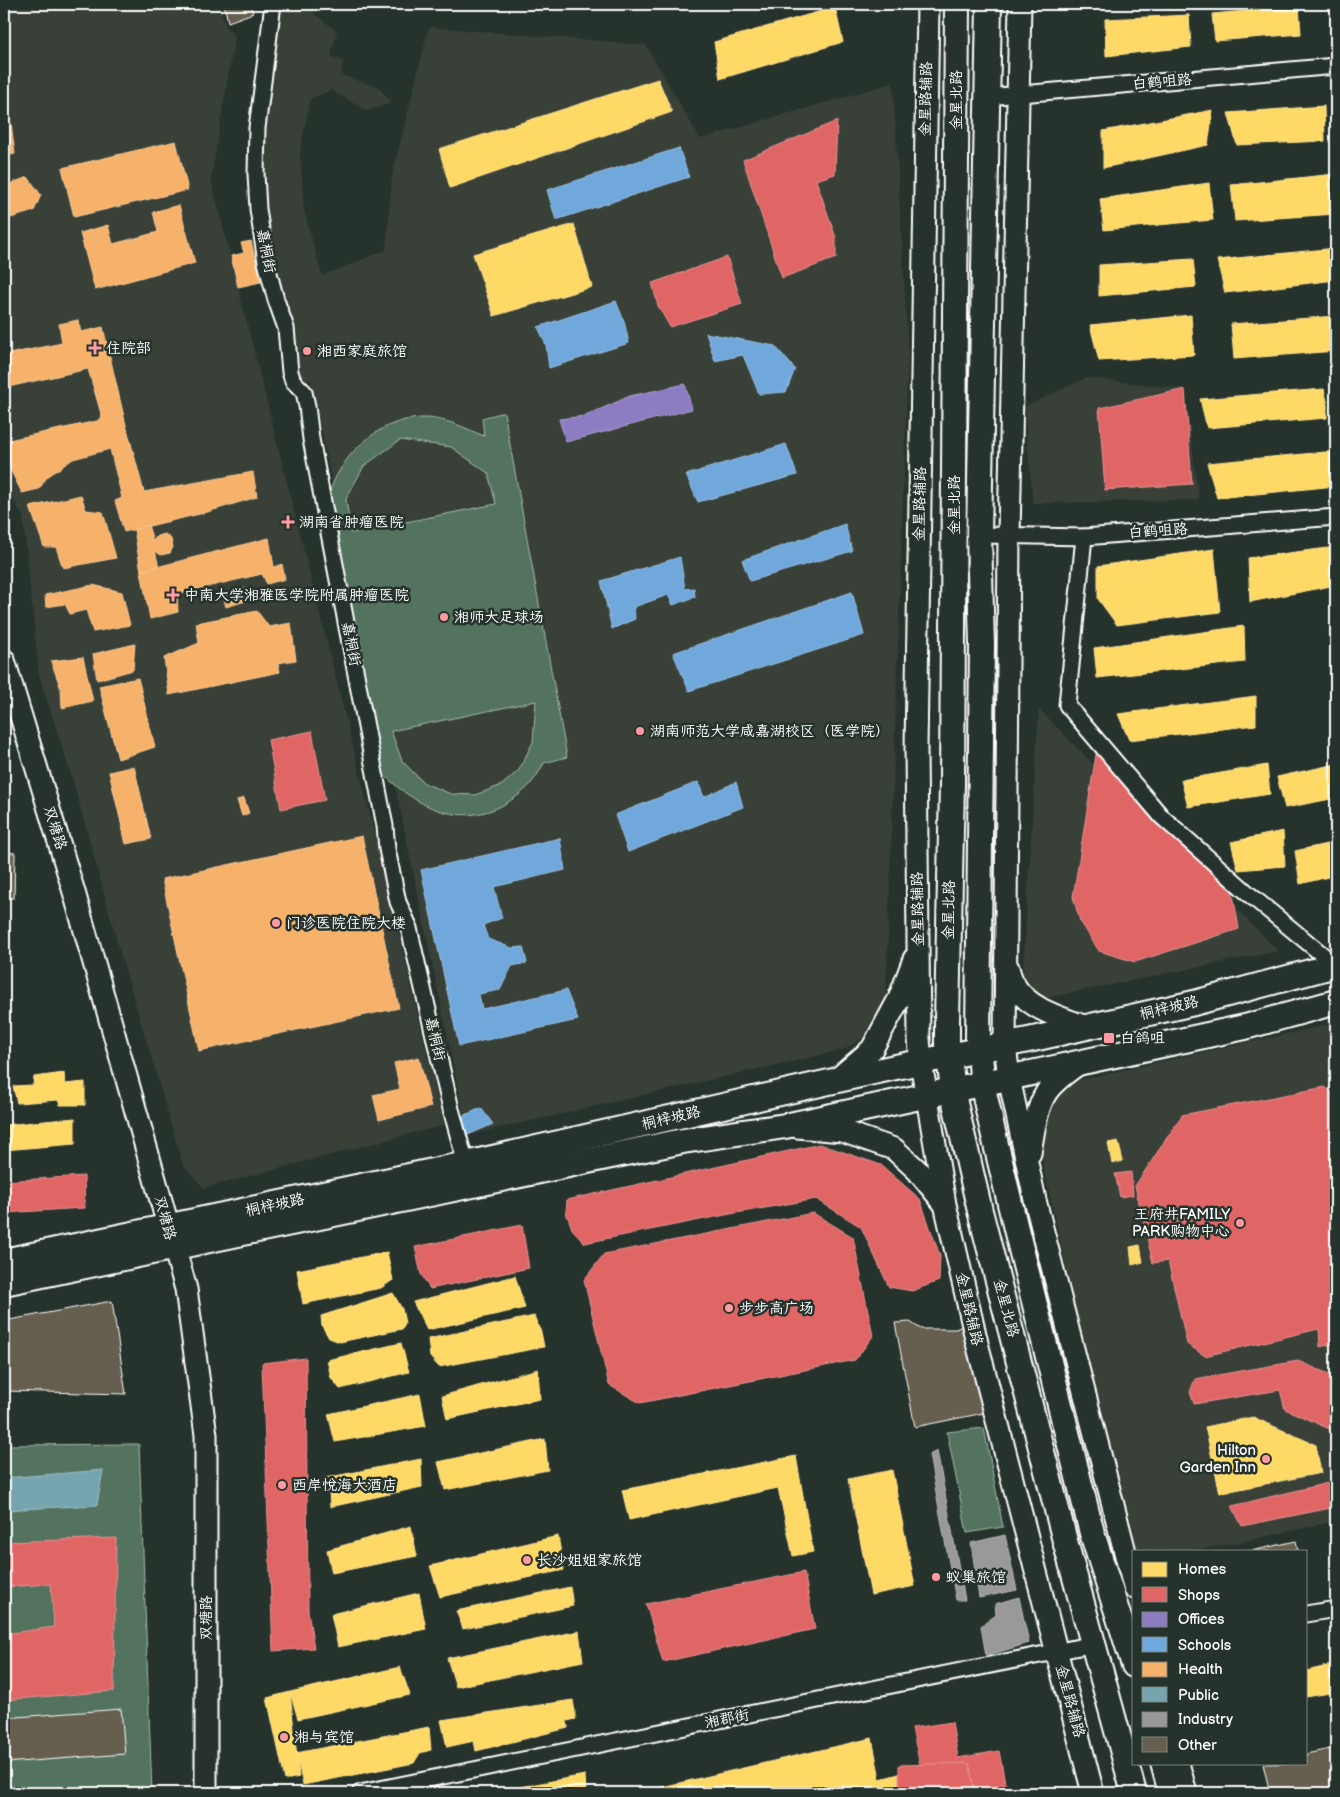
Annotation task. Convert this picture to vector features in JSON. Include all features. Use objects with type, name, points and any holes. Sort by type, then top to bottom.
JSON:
[{"type":"main road","name":"金星北路","points":[[957,4],[952,784],[947,1021],[949,1056],[953,1090],[980,1211],[1065,1541],[1134,1793]]},
{"type":"main road","name":"金星北路","points":[[988,4],[978,535],[982,645],[979,1050],[990,1119],[1092,1533],[1132,1650]]},
{"type":"main road","name":"桐梓坡路","points":[[4,1283],[171,1237],[466,1164],[1194,1003],[1335,965]]},
{"type":"main road","name":"桐梓坡路","points":[[4,1261],[171,1237],[683,1141],[785,1126],[1245,1027],[1336,1002]]},
{"type":"main road","points":[[1163,1764],[1172,1793]]},
{"type":"street","name":"嘉桐街","points":[[273,4],[257,139],[258,209],[264,249],[276,300],[286,328],[290,372],[293,381],[304,392],[307,406],[311,439],[398,902],[408,924],[451,1110],[466,1164]]},
{"type":"street","name":"金星路辅路","points":[[928,4],[916,748],[919,1039],[921,1062],[945,1204],[976,1343],[1093,1793]]},
{"type":"street","points":[[1020,4],[1009,536],[1006,1045],[1009,1078],[1028,1166],[1132,1579]]},
{"type":"street","name":"白鹤咀路","points":[[987,97],[1336,66]]},
{"type":"street","name":"白鹤咀路","points":[[978,535],[1084,537],[1336,518]]},
{"type":"street","points":[[1084,537],[1067,705],[1162,817],[1250,895],[1335,965]]},
{"type":"street","name":"双塘路","points":[[4,660],[10,696],[74,892],[186,1289],[206,1435],[206,1793]]},
{"type":"street","points":[[835,1081],[872,1049],[899,999],[918,947]]},
{"type":"street","points":[[1006,963],[1013,984],[1027,999],[1051,1015],[1088,1027]]},
{"type":"street","points":[[1028,1166],[1035,1123],[1046,1093],[1063,1074],[1081,1062]]},
{"type":"street","points":[[785,1126],[842,1131],[894,1149],[917,1170],[945,1204]]},
{"type":"street","points":[[1308,1614],[1336,1609]]},
{"type":"street","name":"湘郡街","points":[[360,1793],[1094,1644]]},
{"type":"street","points":[[1178,1764],[1186,1793]]},
{"type":"shaded area","name":"中南大学湘雅医学院附属肿瘤医院","points":[[4,4],[219,4],[226,28],[235,36],[211,179],[379,851],[444,1125],[204,1188],[183,1165],[120,952],[74,784],[39,675],[23,516],[4,485]]},
{"type":"shaded area","name":"湖南师范大学咸嘉湖校区（医学院）","points":[[277,4],[314,4],[314,14],[337,31],[331,56],[343,61],[341,75],[378,87],[392,103],[367,111],[331,90],[310,99],[300,152],[304,210],[322,276],[386,250],[392,176],[429,27],[646,45],[700,139],[893,83],[908,352],[885,1026],[843,1050],[468,1135],[311,381],[293,376],[261,211],[267,68]]},
{"type":"shaded area","points":[[1086,378],[1185,389],[1199,500],[1033,503],[1024,407]]},
{"type":"shaded area","points":[[1039,709],[1278,951],[1021,1003]]},
{"type":"shaded area","name":"王府井FAMILY PARK购物中心","points":[[1336,1023],[1336,1521],[1197,1550],[1135,1550],[1107,1448],[1038,1143],[1061,1084]]},
{"type":"green space","points":[[504,412],[567,757],[544,763],[528,787],[505,804],[488,811],[470,815],[438,810],[422,803],[407,794],[380,771],[327,500],[332,484],[350,456],[361,444],[389,425],[405,420],[430,418],[454,424],[484,436],[482,418]],"holes":[[[400,440],[451,447],[488,473],[496,504],[351,533],[346,499],[364,466]],[[536,701],[533,742],[519,770],[502,785],[475,795],[451,794],[424,783],[402,761],[391,731]]]},
{"type":"green space","points":[[984,1428],[1003,1527],[967,1533],[947,1432]]},
{"type":"green space","points":[[139,1444],[152,1793],[4,1793],[4,1445]]},
{"type":"building: Homes","points":[[1299,6],[1301,34],[1215,41],[1212,14]]},
{"type":"building: Homes","points":[[835,7],[843,42],[720,79],[714,42]]},
{"type":"building: Homes","points":[[1189,15],[1191,47],[1106,56],[1105,19]]},
{"type":"building: Homes","points":[[658,79],[672,112],[450,188],[439,149]]},
{"type":"building: Homes","points":[[1324,106],[1325,141],[1237,145],[1228,113]]},
{"type":"building: Homes","points":[[1213,110],[1208,145],[1103,168],[1103,131]]},
{"type":"building: Homes","points":[[1335,174],[1336,214],[1235,221],[1231,185]]},
{"type":"building: Homes","points":[[1209,183],[1213,220],[1104,230],[1100,199]]},
{"type":"building: Homes","points":[[574,224],[592,287],[494,316],[473,254]]},
{"type":"building: Homes","points":[[1336,248],[1336,280],[1225,293],[1217,260]]},
{"type":"building: Homes","points":[[1193,259],[1196,287],[1099,296],[1099,265]]},
{"type":"building: Homes","points":[[1191,315],[1194,355],[1099,361],[1090,325]]},
{"type":"building: Homes","points":[[1336,316],[1336,351],[1234,359],[1231,324]]},
{"type":"building: Homes","points":[[1324,389],[1327,401],[1327,418],[1207,428],[1200,399]]},
{"type":"building: Homes","points":[[1336,451],[1336,486],[1217,498],[1207,463]]},
{"type":"building: Homes","points":[[1336,547],[1336,585],[1250,602],[1248,558]]},
{"type":"building: Homes","points":[[1214,549],[1220,612],[1117,625],[1098,599],[1098,566]]},
{"type":"building: Homes","points":[[1244,626],[1245,662],[1097,678],[1094,648]]},
{"type":"building: Homes","points":[[1256,696],[1256,725],[1129,740],[1118,714]]},
{"type":"building: Homes","points":[[1336,764],[1336,798],[1285,808],[1277,777]]},
{"type":"building: Homes","points":[[1267,765],[1270,794],[1188,807],[1181,780]]},
{"type":"building: Homes","points":[[1283,831],[1285,866],[1238,870],[1231,842]]},
{"type":"building: Homes","points":[[1336,842],[1336,875],[1300,884],[1295,851]]},
{"type":"building: Homes","points":[[64,1073],[65,1084],[85,1082],[85,1105],[60,1105],[58,1100],[17,1103],[13,1086],[33,1085],[34,1077]]},
{"type":"building: Homes","points":[[75,1118],[75,1144],[4,1150],[4,1125]]},
{"type":"building: Homes","points":[[1118,1141],[1123,1161],[1112,1164],[1108,1143]]},
{"type":"building: Homes","points":[[1140,1245],[1143,1262],[1132,1265],[1130,1247]]},
{"type":"building: Homes","points":[[387,1252],[393,1280],[381,1288],[303,1304],[297,1270]]},
{"type":"building: Homes","points":[[515,1276],[525,1308],[427,1330],[413,1302]]},
{"type":"building: Homes","points":[[393,1293],[402,1309],[405,1323],[402,1329],[340,1342],[329,1338],[322,1326],[321,1316]]},
{"type":"building: Homes","points":[[534,1316],[541,1332],[544,1347],[439,1367],[430,1357],[428,1339]]},
{"type":"building: Homes","points":[[401,1343],[409,1372],[340,1389],[331,1378],[327,1360]]},
{"type":"building: Homes","points":[[538,1369],[540,1399],[447,1419],[442,1396]]},
{"type":"building: Homes","points":[[420,1394],[426,1426],[335,1442],[328,1414]]},
{"type":"building: Homes","name":"Hilton Garden Inn","points":[[1253,1417],[1316,1445],[1321,1473],[1220,1493],[1205,1427]]},
{"type":"building: Homes","points":[[545,1439],[548,1470],[445,1490],[438,1462]]},
{"type":"building: Homes","points":[[796,1456],[813,1552],[793,1556],[778,1488],[629,1520],[622,1490]]},
{"type":"building: Homes","points":[[421,1459],[422,1487],[330,1507],[329,1491],[325,1478]]},
{"type":"building: Homes","points":[[892,1470],[915,1586],[871,1595],[848,1479]]},
{"type":"building: Homes","points":[[411,1526],[417,1556],[332,1573],[327,1550]]},
{"type":"building: Homes","points":[[558,1536],[564,1570],[440,1597],[430,1566]]},
{"type":"building: Homes","points":[[570,1587],[573,1606],[463,1629],[456,1611]]},
{"type":"building: Homes","points":[[419,1593],[426,1629],[338,1647],[331,1614]]},
{"type":"building: Homes","points":[[579,1631],[583,1661],[456,1687],[447,1658]]},
{"type":"building: Homes","points":[[1336,1664],[1336,1692],[1308,1697],[1308,1671]]},
{"type":"building: Homes","points":[[400,1667],[410,1695],[298,1719],[290,1692]]},
{"type":"building: Homes","points":[[290,1692],[299,1777],[285,1780],[267,1698]]},
{"type":"building: Homes","points":[[573,1700],[576,1719],[567,1721],[568,1728],[476,1751],[474,1741],[447,1747],[441,1720]]},
{"type":"building: Homes","points":[[429,1727],[431,1750],[420,1753],[414,1763],[303,1785],[296,1753]]},
{"type":"building: Homes","points":[[872,1738],[880,1779],[899,1774],[899,1793],[663,1793],[662,1787]]},
{"type":"building: Homes","points":[[585,1775],[586,1793],[492,1793],[492,1792]]},
{"type":"building: Shops","points":[[837,121],[835,174],[816,180],[836,238],[836,258],[782,278],[743,160]]},
{"type":"building: Shops","points":[[727,257],[742,304],[670,327],[658,306],[652,283]]},
{"type":"building: Shops","points":[[1185,389],[1192,484],[1105,490],[1099,408]]},
{"type":"building: Shops","points":[[312,731],[325,800],[281,809],[268,740]]},
{"type":"building: Shops","points":[[1098,742],[1231,882],[1239,929],[1135,962],[1099,951],[1080,921],[1073,897]]},
{"type":"building: Shops","name":"王府井FAMILY PARK购物中心","points":[[1325,1087],[1336,1096],[1336,1343],[1320,1347],[1319,1329],[1205,1356],[1187,1344],[1168,1261],[1153,1263],[1135,1186],[1182,1115]]},
{"type":"building: Shops","points":[[820,1144],[881,1165],[920,1199],[940,1256],[939,1281],[912,1291],[889,1287],[861,1227],[816,1199],[585,1243],[572,1229],[566,1212],[567,1200]]},
{"type":"building: Shops","points":[[1131,1172],[1133,1195],[1120,1197],[1115,1174]]},
{"type":"building: Shops","points":[[84,1176],[85,1208],[4,1213],[4,1181]]},
{"type":"building: Shops","name":"步步高广场","points":[[813,1213],[853,1237],[873,1336],[855,1360],[640,1403],[609,1385],[584,1280],[604,1254]]},
{"type":"building: Shops","points":[[522,1225],[529,1268],[430,1289],[421,1274],[415,1247]]},
{"type":"building: Shops","points":[[306,1358],[308,1611],[314,1648],[273,1651],[262,1363]]},
{"type":"building: Shops","points":[[1298,1361],[1336,1377],[1336,1432],[1285,1409],[1280,1390],[1194,1404],[1190,1392],[1195,1379]]},
{"type":"building: Shops","points":[[1336,1481],[1336,1507],[1242,1526],[1232,1506]]},
{"type":"building: Shops","points":[[116,1538],[114,1691],[4,1700],[4,1634],[54,1627],[51,1584],[4,1587],[4,1542]]},
{"type":"building: Shops","points":[[804,1572],[815,1629],[663,1662],[646,1604]]},
{"type":"building: Shops","points":[[952,1722],[958,1758],[999,1751],[1007,1793],[926,1793],[912,1728]]},
{"type":"building: Shops","points":[[969,1763],[975,1793],[899,1793],[899,1765]]},
{"type":"building: Offices","points":[[685,384],[692,409],[566,442],[559,419],[585,416],[630,396]]},
{"type":"building: Schools","points":[[679,148],[689,177],[556,220],[547,190]]},
{"type":"building: Schools","points":[[616,301],[624,321],[629,343],[549,368],[546,345],[538,327]]},
{"type":"building: Schools","points":[[706,333],[775,346],[795,369],[786,392],[759,394],[743,355],[715,361]]},
{"type":"building: Schools","points":[[786,444],[797,475],[698,502],[686,475]]},
{"type":"building: Schools","points":[[845,524],[852,551],[750,581],[742,560]]},
{"type":"building: Schools","points":[[680,557],[685,589],[694,588],[695,597],[673,605],[668,595],[634,607],[635,619],[612,629],[601,581]]},
{"type":"building: Schools","points":[[852,592],[864,635],[689,691],[673,653]]},
{"type":"building: Schools","points":[[698,782],[704,797],[736,782],[743,807],[628,852],[615,815]]},
{"type":"building: Schools","points":[[560,838],[565,870],[494,887],[502,918],[483,925],[488,939],[512,948],[523,947],[527,963],[512,966],[500,990],[479,994],[482,1009],[566,990],[578,1020],[459,1046],[421,870]]},
{"type":"building: Schools","points":[[481,1108],[493,1124],[468,1135],[461,1117]]},
{"type":"building: Health","points":[[11,123],[15,154],[4,156],[4,124]]},
{"type":"building: Health","points":[[176,141],[188,190],[74,217],[62,168]]},
{"type":"building: Health","points":[[28,177],[41,195],[34,211],[4,220],[4,186]]},
{"type":"building: Health","points":[[179,205],[195,263],[95,290],[80,233],[108,225],[113,244],[158,232],[153,212]]},
{"type":"building: Health","points":[[251,241],[261,282],[238,287],[231,256],[244,253],[241,243]]},
{"type":"building: Health","points":[[78,320],[81,332],[103,327],[144,492],[253,472],[257,497],[204,513],[124,532],[115,501],[122,498],[110,449],[73,459],[47,477],[39,489],[22,493],[11,471],[4,441],[97,421],[102,417],[88,369],[4,388],[4,355],[62,343],[59,324]]},
{"type":"building: Health","points":[[81,495],[86,510],[103,512],[116,558],[63,568],[56,547],[44,547],[30,507]]},
{"type":"building: Health","points":[[148,525],[153,541],[157,536],[165,534],[171,539],[173,547],[170,553],[161,555],[155,551],[159,567],[141,571],[134,530]]},
{"type":"building: Health","points":[[269,538],[274,567],[282,564],[285,579],[267,584],[262,574],[177,594],[178,612],[150,619],[141,571]]},
{"type":"building: Health","points":[[93,585],[122,592],[130,625],[93,632],[86,610],[70,614],[65,604],[46,607],[45,595]]},
{"type":"building: Health","points":[[246,588],[249,600],[226,607],[223,595]]},
{"type":"building: Health","points":[[257,611],[269,627],[291,623],[296,660],[278,663],[280,672],[169,695],[164,658],[199,643],[196,623]]},
{"type":"building: Health","points":[[135,644],[133,670],[97,680],[93,654]]},
{"type":"building: Health","points":[[83,657],[93,701],[62,708],[61,689],[51,661]]},
{"type":"building: Health","points":[[138,678],[155,747],[118,759],[99,686]]},
{"type":"building: Health","points":[[134,766],[151,839],[126,844],[109,772]]},
{"type":"building: Health","points":[[244,798],[249,813],[242,816],[237,800]]},
{"type":"building: Health","name":"门诊医院住院大楼","points":[[362,836],[399,1008],[199,1051],[162,879]]},
{"type":"building: Health","points":[[419,1057],[431,1107],[379,1120],[373,1095],[400,1089],[394,1063]]},
{"type":"building: Public","points":[[103,1470],[97,1505],[4,1510],[4,1478]]},
{"type":"building: Industry","points":[[937,1451],[965,1600],[956,1600],[929,1455]]},
{"type":"building: Industry","points":[[1005,1535],[1017,1590],[979,1598],[971,1543]]},
{"type":"building: Industry","points":[[1019,1597],[1029,1643],[986,1656],[981,1626],[996,1615],[995,1604]]},
{"type":"building: Other","points":[[224,4],[250,4],[253,13],[228,22]]},
{"type":"building: Other","points":[[4,852],[15,853],[14,898],[4,898]]},
{"type":"building: Other","points":[[112,1301],[126,1394],[4,1391],[4,1321]]},
{"type":"building: Other","points":[[910,1322],[921,1329],[956,1329],[964,1325],[984,1413],[915,1427],[895,1323]]},
{"type":"building: Other","points":[[1296,1541],[1298,1550],[1256,1550]]},
{"type":"building: Other","points":[[121,1709],[125,1754],[4,1763],[4,1718]]},
{"type":"building: Other","points":[[1330,1749],[1336,1774],[1336,1793],[1270,1793],[1263,1764],[1308,1764],[1308,1754]]},
{"type":"place","name":"住院部","points":[[95,348]]},
{"type":"place","name":"湘西家庭旅馆","points":[[307,351]]},
{"type":"place","name":"湖南省肿瘤医院","points":[[288,522]]},
{"type":"place","name":"中南大学湘雅医学院附属肿瘤医院","points":[[173,595]]},
{"type":"place","name":"湘师大足球场","points":[[444,617]]},
{"type":"place","name":"湖南师范大学咸嘉湖校区（医学院）","points":[[640,731]]},
{"type":"place","name":"门诊医院住院大楼","points":[[276,923]]},
{"type":"place","name":"白鸽咀","points":[[1109,1038]]},
{"type":"place","name":"王府井FAMILY PARK购物中心","points":[[1240,1223]]},
{"type":"place","name":"步步高广场","points":[[729,1308]]},
{"type":"place","name":"Hilton Garden Inn","points":[[1266,1459]]},
{"type":"place","name":"西岸悦海大酒店","points":[[282,1485]]},
{"type":"place","name":"长沙姐姐家旅馆","points":[[527,1560]]},
{"type":"place","name":"蚁巢旅馆","points":[[936,1577]]},
{"type":"place","name":"湘与宾馆","points":[[284,1737]]}]
